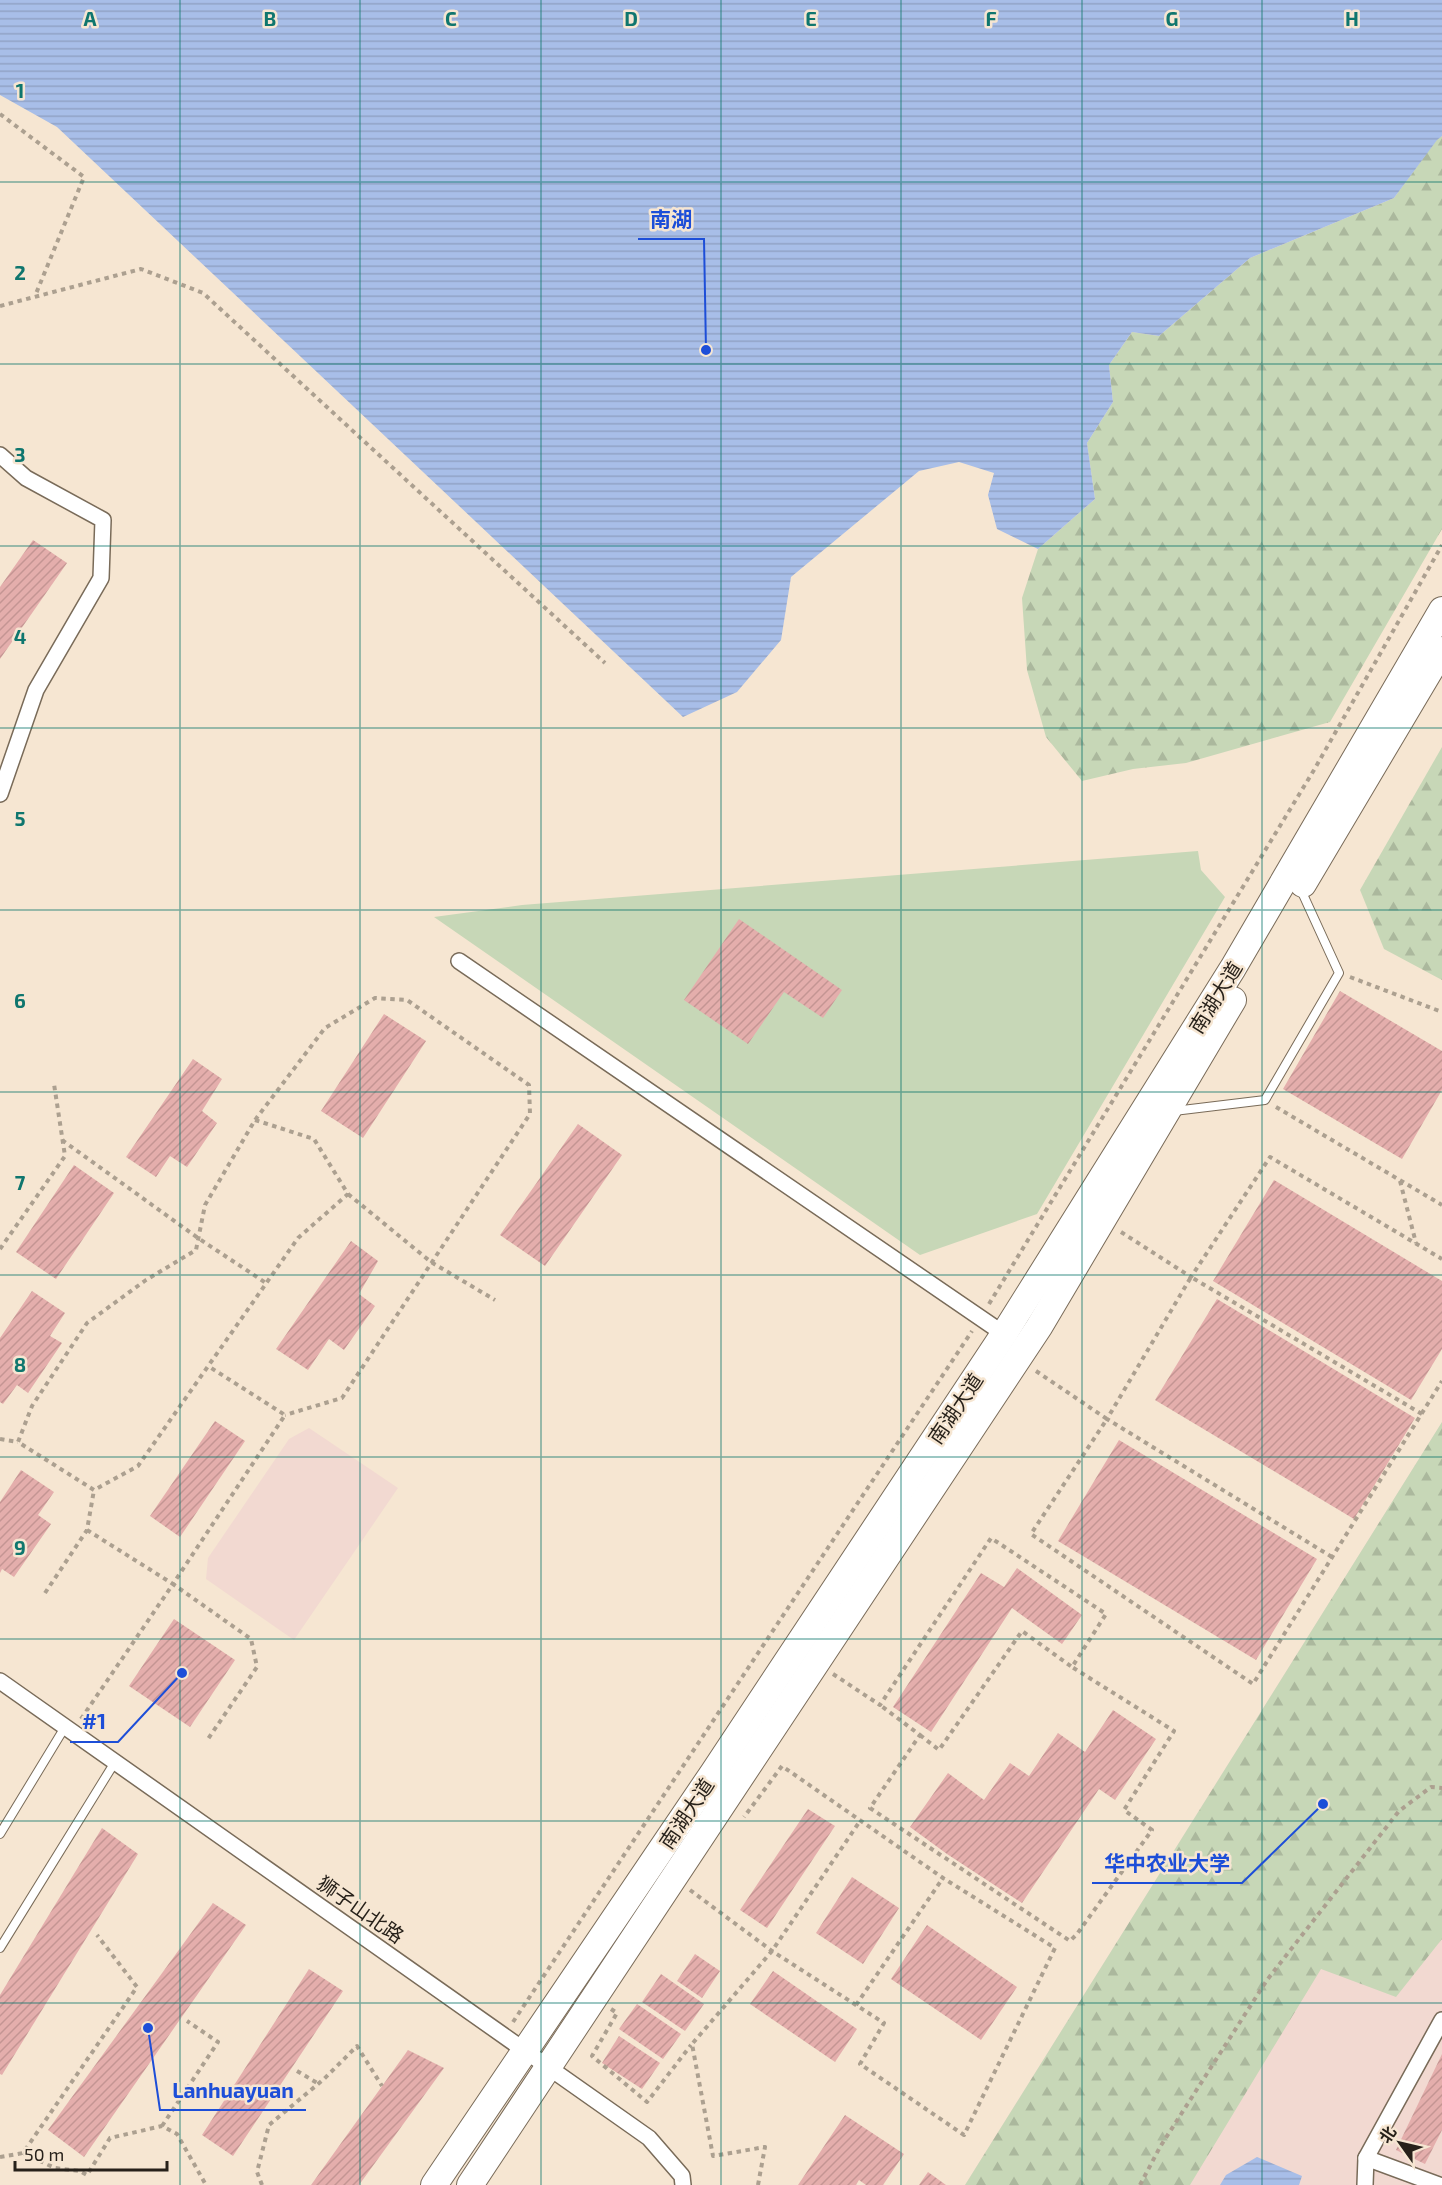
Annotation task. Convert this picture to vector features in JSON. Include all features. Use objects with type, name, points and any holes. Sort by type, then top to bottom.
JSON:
[{"type":"main road","name":"南湖大道","points":[[434,2185],[706,1783],[1004,1334],[1233,968],[1442,610]]},
{"type":"main road","name":"南湖大道","points":[[470,2185],[550,2068],[1018,1359],[1442,650]]},
{"type":"street","points":[[0,455],[26,478],[103,520],[101,578],[36,690],[0,794]]},
{"type":"street","points":[[459,961],[1004,1334]]},
{"type":"street","name":"狮子山北路","points":[[0,1682],[649,2138],[682,2176],[683,2185]]},
{"type":"street","points":[[1365,2185],[1366,2158],[1442,2020]]},
{"type":"street","points":[[1366,2158],[1439,2185]]},
{"type":"lane","points":[[1167,1112],[1265,1100],[1339,973],[1300,888]]},
{"type":"lane","points":[[0,1834],[69,1730]]},
{"type":"lane","points":[[0,1948],[115,1762]]},
{"type":"path","points":[[0,114],[84,177],[35,297]]},
{"type":"path","points":[[0,306],[141,269],[203,293],[605,663]]},
{"type":"path","points":[[1339,973],[1442,1012]]},
{"type":"path","points":[[18,1442],[32,1406],[87,1323],[146,1280],[196,1250],[205,1205],[255,1120],[325,1028],[375,998],[407,1000],[529,1085],[530,1114],[342,1398],[285,1415],[173,1584],[69,1730]]},
{"type":"path","points":[[0,1249],[65,1156],[54,1084]]},
{"type":"path","points":[[1265,1100],[1442,1204]]},
{"type":"path","points":[[255,1120],[314,1139],[348,1194],[431,1262],[495,1300]]},
{"type":"path","points":[[62,1140],[198,1238],[266,1283]]},
{"type":"path","points":[[1442,1259],[1270,1157],[1191,1277],[1107,1419],[1031,1534],[1253,1684],[1442,1381]]},
{"type":"path","points":[[1400,1180],[1416,1244]]},
{"type":"path","points":[[94,1490],[138,1466],[298,1238],[348,1194]]},
{"type":"path","points":[[1102,1221],[1191,1277],[1422,1414]]},
{"type":"path","points":[[1018,1359],[1107,1419],[1332,1557]]},
{"type":"path","points":[[208,1366],[285,1415]]},
{"type":"path","points":[[0,1438],[18,1442],[94,1490]]},
{"type":"path","points":[[45,1593],[87,1530],[94,1490]]},
{"type":"path","points":[[87,1530],[173,1584],[251,1639],[257,1667],[208,1738]]},
{"type":"path","points":[[880,1706],[991,1539],[1106,1614],[1071,1667]]},
{"type":"path","points":[[832,1673],[880,1706],[920,1735],[939,1750],[1022,1632],[1071,1667],[1174,1731],[1124,1810],[1152,1830],[1070,1941],[870,1808],[920,1735]]},
{"type":"path","points":[[690,1890],[772,1951],[884,2023],[860,2064],[964,2135],[1055,1948],[943,1878],[782,1766],[739,1823]]},
{"type":"path","points":[[1140,2185],[1160,2147],[1267,1980],[1399,1811],[1431,1787],[1442,1788]]},
{"type":"path","points":[[595,1998],[617,2013],[592,2056],[647,2102],[692,2044],[772,1951],[860,1821]]},
{"type":"path","points":[[856,2005],[943,1878]]},
{"type":"path","points":[[23,2153],[137,1987],[97,1935]]},
{"type":"path","points":[[162,2126],[218,2042],[187,2021]]},
{"type":"path","points":[[692,2044],[713,2156],[765,2147],[758,2185]]},
{"type":"path","points":[[262,2185],[257,2172],[269,2125],[319,2084],[357,2046],[382,2086]]},
{"type":"path","points":[[297,2071],[319,2084]]},
{"type":"path","points":[[0,2157],[23,2153],[55,2168],[80,2171],[87,2175],[110,2138],[162,2126],[177,2134],[206,2185]]},
{"type":"shaded area","points":[[1442,1422],[1442,2185],[965,2185]]},
{"type":"shaded area","points":[[309,1428],[398,1488],[294,1640],[206,1579],[208,1558],[289,1439]]},
{"type":"green space","points":[[1442,136],[1442,529],[1330,722],[1186,763],[1133,769],[1082,781],[1046,737],[1027,670],[1022,598],[1038,549],[1095,499],[1087,443],[1113,402],[1109,365],[1132,332],[1159,336],[1250,258],[1394,198],[1437,139]]},
{"type":"green space","points":[[1442,747],[1442,980],[1384,949],[1360,890]]},
{"type":"green space","points":[[1198,851],[1201,870],[1225,897],[1037,1214],[920,1255],[434,917],[522,905]]},
{"type":"green space","points":[[1442,1422],[1442,1939],[1396,1997],[1321,1969],[1190,2185],[965,2185]]},
{"type":"water","points":[[0,0],[1442,0],[1442,136],[1394,198],[1250,258],[1159,336],[1132,332],[1109,365],[1113,402],[1087,443],[1095,499],[1038,549],[997,529],[988,495],[994,473],[959,462],[919,471],[791,577],[781,640],[737,692],[683,717],[57,127],[0,95]]},
{"type":"water","points":[[1257,2157],[1302,2176],[1299,2185],[1220,2185],[1226,2175]]},
{"type":"building","points":[[33,540],[67,563],[0,659],[0,587]]},
{"type":"building","points":[[739,919],[842,990],[823,1018],[784,992],[748,1044],[684,1000]]},
{"type":"building","points":[[1340,991],[1442,1051],[1442,1090],[1402,1159],[1283,1089]]},
{"type":"building","points":[[384,1014],[426,1041],[363,1138],[321,1111]]},
{"type":"building","points":[[193,1059],[222,1079],[202,1111],[217,1123],[187,1167],[170,1156],[156,1177],[126,1157]]},
{"type":"building","points":[[578,1124],[622,1155],[545,1266],[500,1235]]},
{"type":"building","points":[[74,1165],[114,1193],[56,1279],[16,1252]]},
{"type":"building","points":[[1274,1180],[1442,1281],[1442,1349],[1411,1400],[1213,1281]]},
{"type":"building","points":[[351,1241],[378,1261],[359,1294],[375,1306],[344,1350],[329,1339],[308,1370],[276,1349]]},
{"type":"building","points":[[32,1291],[65,1313],[50,1336],[62,1343],[28,1393],[17,1385],[3,1404],[0,1402],[0,1338]]},
{"type":"building","points":[[1217,1299],[1415,1418],[1354,1519],[1155,1400]]},
{"type":"building","points":[[215,1421],[245,1441],[180,1537],[150,1516]]},
{"type":"building","points":[[1119,1440],[1317,1559],[1256,1660],[1058,1541]]},
{"type":"building","points":[[21,1470],[54,1492],[38,1515],[51,1524],[14,1577],[2,1569],[0,1573],[0,1502]]},
{"type":"building","points":[[1017,1568],[1082,1615],[1062,1644],[1012,1608],[931,1732],[893,1707],[981,1573],[1004,1587]]},
{"type":"building","points":[[174,1619],[235,1660],[190,1727],[129,1686]]},
{"type":"building","points":[[1113,1710],[1156,1739],[1115,1800],[1099,1789],[1022,1903],[910,1827],[948,1773],[984,1800],[1010,1763],[1029,1776],[1058,1733],[1085,1752]]},
{"type":"building","points":[[808,1809],[835,1826],[767,1928],[740,1910]]},
{"type":"building","points":[[102,1828],[138,1854],[2,2075],[0,2074],[0,1995]]},
{"type":"building","points":[[852,1877],[899,1908],[863,1964],[816,1933]]},
{"type":"building","points":[[213,1903],[246,1925],[84,2157],[48,2130]]},
{"type":"building","points":[[927,1925],[1017,1987],[981,2040],[891,1979]]},
{"type":"building","points":[[695,1954],[720,1971],[702,1998],[677,1981]]},
{"type":"building","points":[[309,1969],[343,1991],[233,2156],[202,2135]]},
{"type":"building","points":[[773,1971],[857,2029],[835,2062],[750,2004]]},
{"type":"building","points":[[661,1974],[704,2004],[685,2031],[642,2002]]},
{"type":"building","points":[[637,2004],[681,2034],[663,2059],[619,2029]]},
{"type":"building","points":[[619,2036],[660,2063],[642,2089],[602,2063]]},
{"type":"building","points":[[408,2050],[444,2068],[359,2185],[311,2185]]},
{"type":"building","points":[[1442,2054],[1442,2130],[1425,2164],[1396,2150]]},
{"type":"building","points":[[845,2115],[904,2154],[883,2185],[866,2185],[859,2180],[856,2185],[798,2185]]},
{"type":"building","points":[[928,2172],[946,2185],[919,2185]]},
{"type":"place","name":"南湖","points":[[706,350]]},
{"type":"place","name":"#1","points":[[182,1673]]},
{"type":"place","name":"华中农业大学","points":[[1323,1804]]},
{"type":"place","name":"Lanhuayuan","points":[[148,2028]]}]
